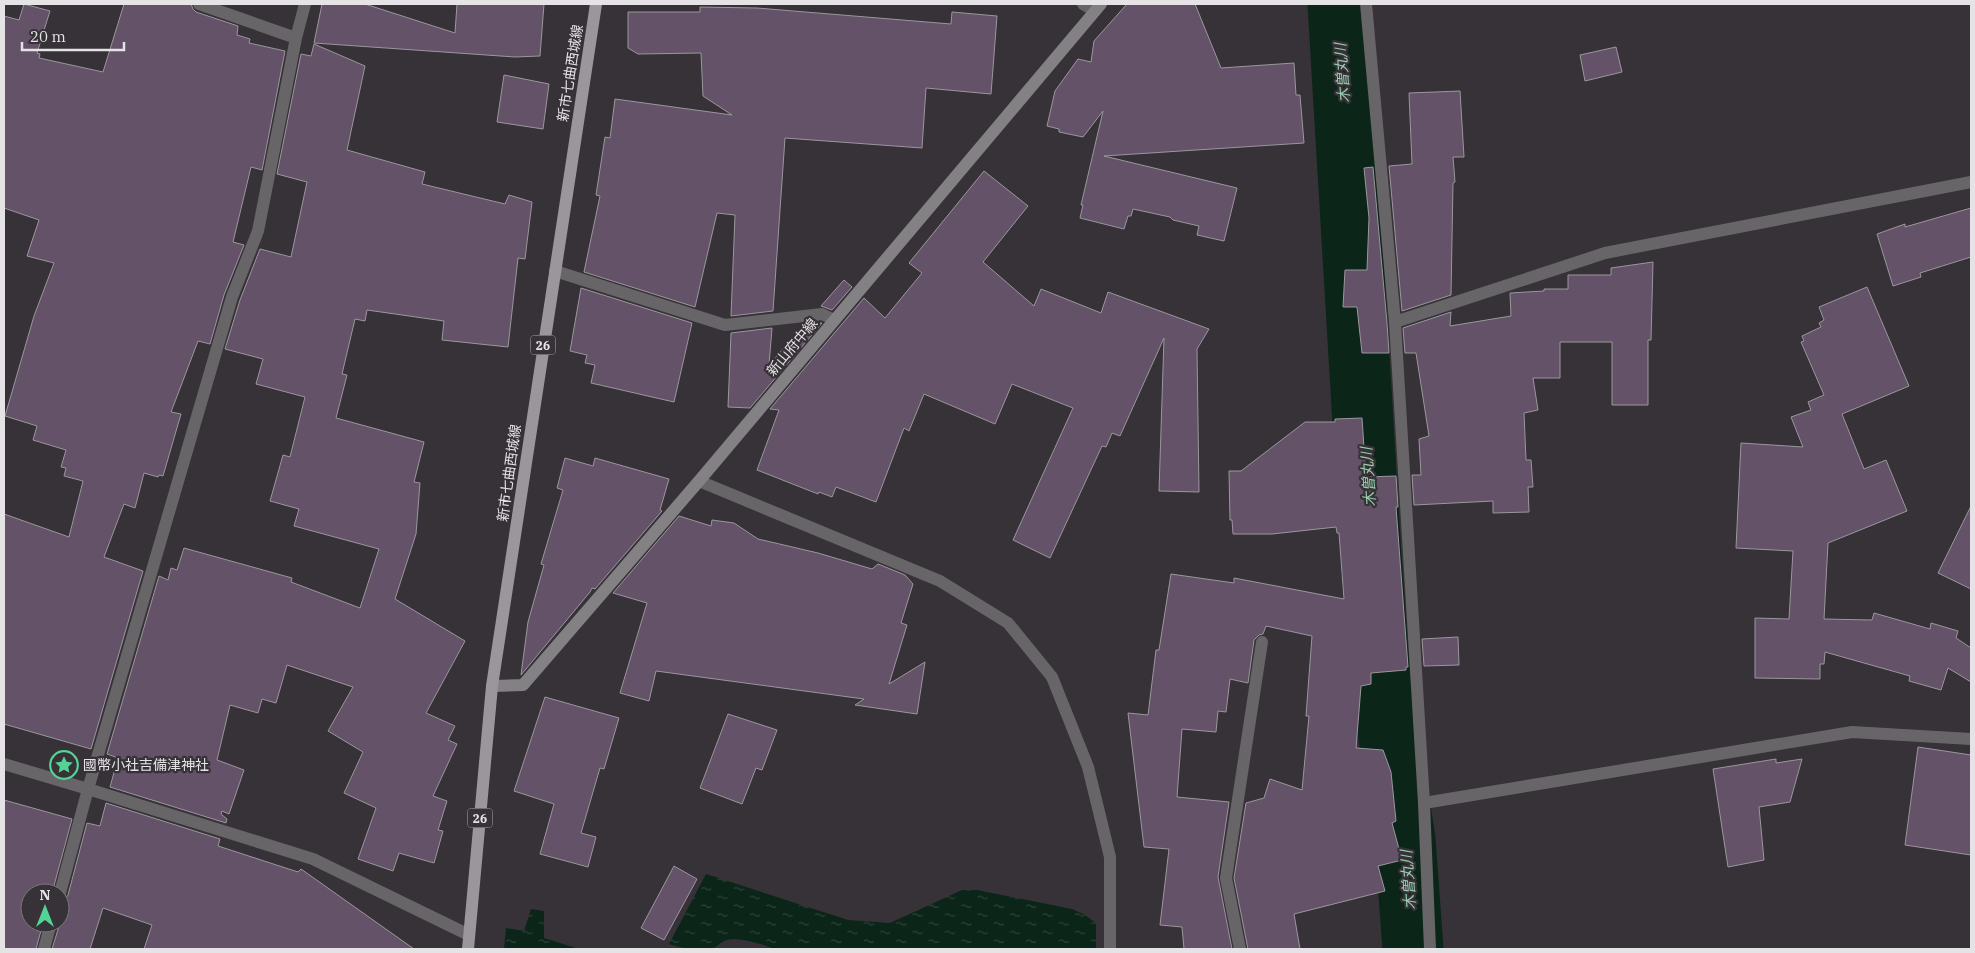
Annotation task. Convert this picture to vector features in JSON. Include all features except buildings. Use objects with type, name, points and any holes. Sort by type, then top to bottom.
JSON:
[{"type":"main road","name":"新市七曲西城線","points":[[468,949],[492,686],[596,4]]},
{"type":"main road","name":"新山府中線","points":[[492,686],[523,685],[699,481],[1098,7]]},
{"type":"street","points":[[200,4],[296,38]]},
{"type":"street","points":[[63,883],[88,789],[232,297],[258,231],[296,38],[305,4]]},
{"type":"street","points":[[1083,4],[1098,7]]},
{"type":"street","points":[[1366,4],[1395,322],[1424,803],[1430,949]]},
{"type":"street","points":[[1395,322],[1605,253],[1971,182]]},
{"type":"street","points":[[555,271],[725,325],[822,314],[834,320]]},
{"type":"street","points":[[699,481],[940,581],[1008,623],[1052,677],[1088,767],[1110,857],[1110,949]]},
{"type":"street","points":[[1240,949],[1226,878],[1262,642]]},
{"type":"street","points":[[1424,803],[1852,732],[1971,739]]},
{"type":"street","points":[[4,764],[313,859],[469,935]]},
{"type":"street","points":[[44,949],[48,933]]},
{"type":"water","points":[[706,874],[848,920],[890,923],[962,890],[977,890],[1072,909],[1085,915],[1096,923],[1096,949],[773,949],[738,939],[725,941],[706,950],[690,949],[669,944]]},
{"type":"water","points":[[531,909],[544,911],[544,938],[579,949],[504,949],[506,928],[524,931]]},
{"type":"waterway","name":"木曽丸川","points":[[1338,4],[1380,680],[1405,839],[1413,949]]},
{"type":"place","name":"國幣小社吉備津神社","points":[[64,765]]}]
